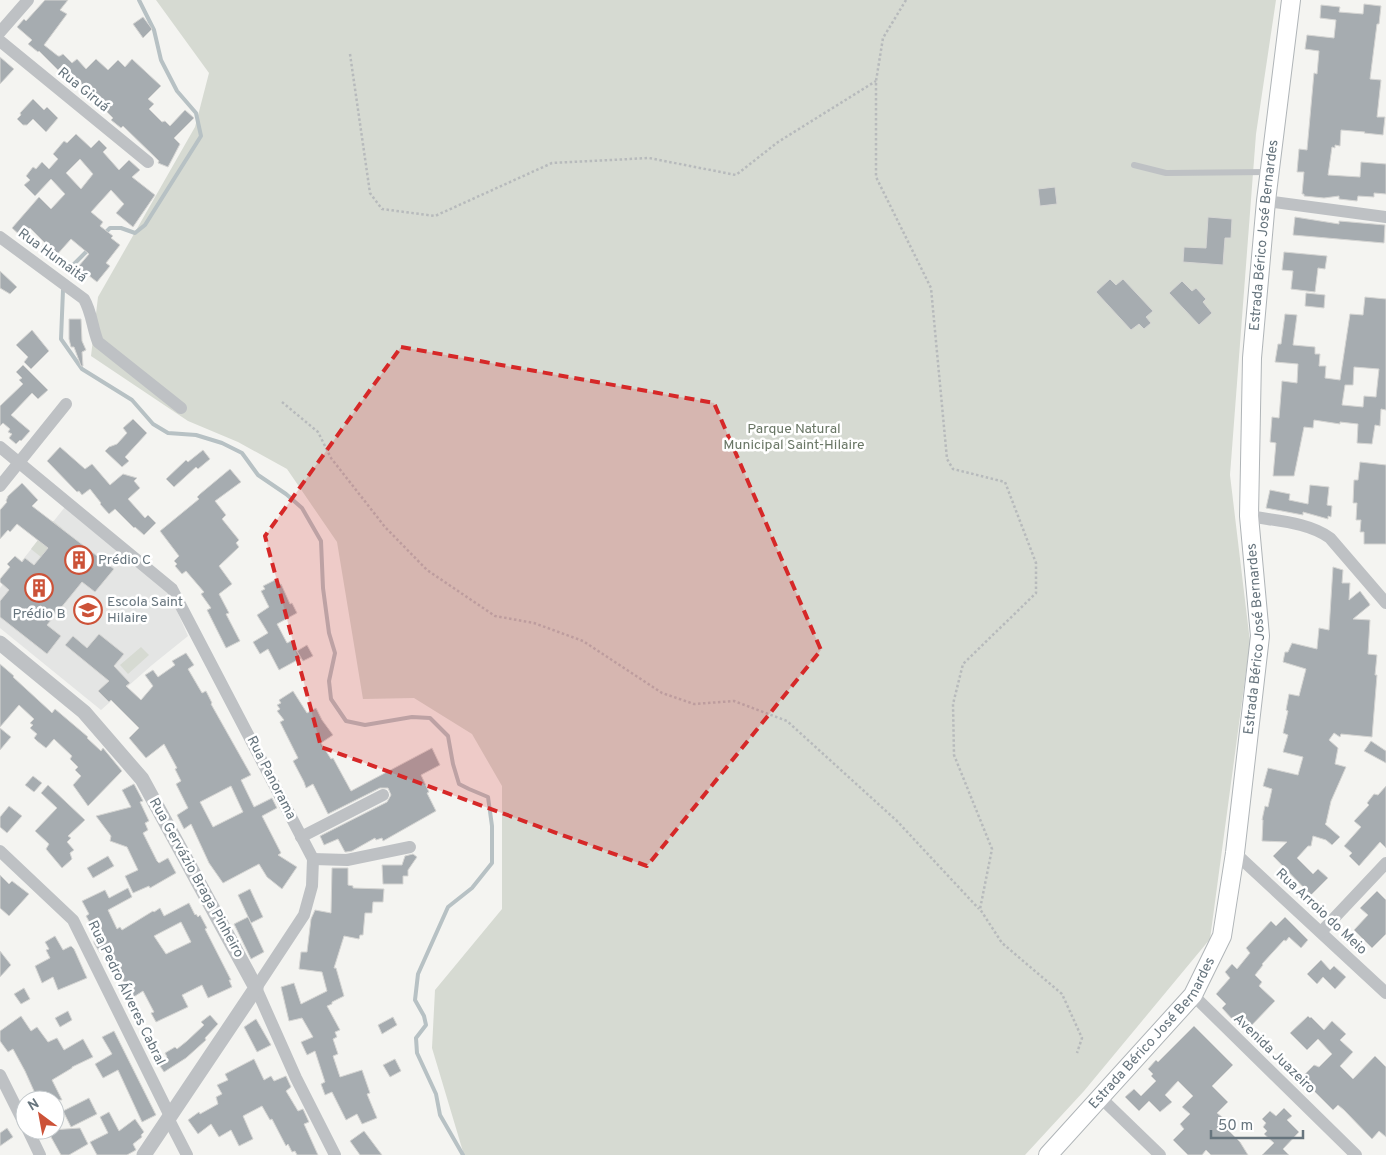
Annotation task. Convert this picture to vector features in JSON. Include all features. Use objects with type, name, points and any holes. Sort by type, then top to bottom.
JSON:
[{"type":"main road","name":"Estrada Bérico José Bernardes","points":[[1048,1155],[1193,995],[1222,936],[1235,853],[1260,636],[1249,516],[1252,358],[1269,172],[1291,0]]},
{"type":"street","points":[[0,32],[28,0]]},
{"type":"street","name":"Rua Giruá","points":[[0,41],[148,162]]},
{"type":"street","points":[[1266,201],[1386,216]]},
{"type":"street","name":"Rua Humaitá","points":[[0,237],[84,299],[90,311],[92,328],[98,342],[181,408]]},
{"type":"street","points":[[0,486],[20,464],[66,404]]},
{"type":"street","name":"Rua Panorama","points":[[0,447],[172,589],[313,859]]},
{"type":"street","points":[[1249,516],[1320,531],[1330,538],[1386,603]]},
{"type":"street","name":"Rua Gervázio Braga Pinheiro","points":[[0,643],[84,712],[142,779],[256,988],[296,1078],[335,1155]]},
{"type":"street","points":[[301,837],[383,795]]},
{"type":"street","points":[[144,1155],[304,915],[312,886],[313,859],[347,860],[410,847]]},
{"type":"street","name":"Rua Pedro Álveres Cabral","points":[[0,852],[73,920],[187,1155]]},
{"type":"street","name":"Rua Arroio do Meio","points":[[1235,853],[1386,993]]},
{"type":"street","points":[[1321,932],[1386,863]]},
{"type":"street","name":"Avenida Juazeiro","points":[[1193,995],[1356,1155]]},
{"type":"street","points":[[0,1075],[15,1104]]},
{"type":"street","points":[[1100,1097],[1160,1155]]},
{"type":"street","points":[[33,1140],[40,1155]]},
{"type":"lane","points":[[1134,166],[1166,173],[1269,172]]},
{"type":"path","points":[[906,0],[883,38],[876,81],[876,177],[931,288],[947,458],[953,469],[1005,482],[1036,563],[1036,593],[963,664],[953,704],[954,755],[992,849],[980,909]]},
{"type":"path","points":[[350,54],[370,192],[382,209],[435,216],[552,163],[649,158],[736,175],[778,142],[876,81]]},
{"type":"path","points":[[282,402],[318,432],[331,458],[384,527],[427,570],[495,616],[534,622],[584,641],[662,693],[694,704],[734,701],[787,721],[897,821],[980,909],[1002,943],[1062,994],[1082,1038],[1077,1053]]},
{"type":"highlighted area","points":[[401,347],[714,403],[821,650],[647,866],[321,747],[265,536]]},
{"type":"shaded area","name":"Escola Saint Hilaire","points":[[65,507],[168,591],[188,636],[101,710],[0,628],[0,588]]},
{"type":"green space","name":"Parque Natural Municipal Saint-Hilaire","points":[[156,0],[1276,0],[1256,134],[1230,475],[1250,642],[1210,939],[1084,1091],[1025,1155],[464,1155],[432,1048],[435,990],[502,909],[502,786],[472,734],[414,698],[363,699],[337,542],[287,469],[238,442],[188,421],[91,356],[98,297],[195,127],[209,73]]},
{"type":"green space","points":[[53,521],[63,529],[41,557],[31,549]]},
{"type":"green space","points":[[141,647],[149,655],[128,674],[120,665]]},
{"type":"building","points":[[45,0],[68,0],[60,10],[67,14],[44,45],[58,56],[63,54],[72,63],[77,59],[86,69],[96,59],[108,70],[118,60],[125,67],[132,59],[161,86],[148,99],[154,104],[149,109],[162,122],[165,121],[170,126],[185,110],[194,118],[174,138],[180,144],[168,167],[158,163],[159,161],[123,126],[121,128],[111,120],[113,118],[73,76],[71,79],[60,68],[58,70],[39,51],[28,44],[32,40],[17,27],[24,19],[26,21]]},
{"type":"building","points":[[1364,4],[1381,6],[1370,79],[1381,80],[1377,117],[1385,117],[1383,135],[1341,130],[1340,146],[1335,145],[1335,148],[1332,147],[1328,175],[1360,177],[1361,162],[1386,164],[1386,194],[1374,193],[1374,197],[1358,196],[1357,201],[1339,199],[1339,196],[1324,198],[1304,196],[1302,194],[1304,172],[1297,172],[1299,149],[1307,150],[1314,73],[1317,74],[1319,51],[1305,49],[1307,35],[1334,38],[1336,20],[1320,18],[1321,5],[1340,7],[1339,12],[1363,14]]},
{"type":"building","points":[[143,17],[152,29],[143,38],[133,24]]},
{"type":"building","points":[[0,57],[14,69],[0,84]]},
{"type":"building","points":[[33,99],[44,110],[47,107],[58,118],[46,132],[33,119],[27,125],[23,125],[17,119]]},
{"type":"building","points":[[76,134],[91,148],[99,140],[107,148],[103,152],[119,170],[129,160],[140,170],[132,177],[155,195],[133,227],[116,213],[124,204],[111,190],[91,212],[103,222],[100,226],[113,236],[111,238],[120,245],[106,263],[110,266],[97,282],[78,267],[89,254],[71,239],[54,258],[41,247],[45,243],[30,228],[22,237],[12,228],[39,197],[51,209],[65,194],[51,179],[35,196],[24,185],[30,180],[26,176],[33,167],[36,169],[42,162],[49,169],[58,159],[53,154],[64,141],[67,143]],"holes":[[[80,159],[93,174],[81,189],[66,173]]]},
{"type":"building","points":[[1055,187],[1057,204],[1040,206],[1038,189]]},
{"type":"building","points":[[1208,217],[1232,219],[1231,238],[1225,238],[1223,265],[1183,262],[1184,247],[1206,248]]},
{"type":"building","points":[[1295,217],[1339,224],[1339,221],[1385,225],[1384,243],[1293,235]]},
{"type":"building","points":[[1284,252],[1327,256],[1325,269],[1318,268],[1315,292],[1291,289],[1293,271],[1282,270]]},
{"type":"building","points":[[0,271],[17,287],[10,294],[0,288]]},
{"type":"building","points":[[1110,279],[1116,285],[1123,279],[1153,311],[1146,317],[1151,323],[1144,329],[1139,324],[1131,330],[1096,292]]},
{"type":"building","points":[[1182,281],[1192,291],[1196,288],[1206,299],[1203,302],[1212,313],[1199,325],[1169,293]]},
{"type":"building","points":[[1306,293],[1325,295],[1324,308],[1305,306]]},
{"type":"building","points":[[1365,297],[1386,299],[1386,410],[1381,409],[1380,426],[1375,425],[1372,444],[1357,443],[1358,424],[1340,422],[1340,424],[1314,420],[1313,428],[1304,427],[1294,476],[1273,476],[1276,443],[1270,442],[1272,417],[1279,418],[1282,381],[1297,383],[1298,364],[1275,362],[1278,344],[1281,344],[1285,314],[1297,315],[1293,345],[1315,347],[1315,354],[1320,354],[1319,366],[1326,366],[1325,378],[1340,380],[1350,314],[1363,315]],"holes":[[[1354,367],[1379,369],[1376,397],[1364,396],[1363,407],[1342,405],[1345,385],[1353,385]]]},
{"type":"building","points":[[69,319],[81,319],[82,341],[86,350],[82,352],[83,366],[81,366],[74,347],[71,347]]},
{"type":"building","points":[[32,330],[49,351],[31,369],[24,362],[28,357],[16,345]]},
{"type":"building","points":[[23,365],[48,390],[38,399],[32,393],[11,415],[30,431],[16,444],[9,438],[12,434],[8,432],[10,429],[3,423],[0,426],[0,406],[23,384],[19,380],[22,378],[16,372]]},
{"type":"building","points":[[133,419],[147,433],[125,457],[129,461],[122,467],[105,451],[117,444],[127,433],[123,428]]},
{"type":"building","points":[[60,447],[85,469],[92,464],[110,485],[123,474],[137,478],[134,481],[140,488],[128,499],[145,518],[148,515],[156,523],[144,535],[115,509],[109,514],[90,489],[82,495],[79,491],[77,492],[47,461]]},
{"type":"building","points":[[203,450],[210,459],[198,469],[196,467],[174,487],[166,479],[186,460],[188,462]]},
{"type":"building","points":[[1360,462],[1386,465],[1386,544],[1364,544],[1364,532],[1360,532],[1361,520],[1356,520],[1357,503],[1353,503],[1354,480],[1358,480]]},
{"type":"building","points":[[230,469],[241,482],[215,501],[226,515],[222,519],[239,540],[236,543],[239,547],[219,566],[232,584],[219,594],[229,613],[226,614],[240,641],[226,648],[207,610],[211,608],[201,594],[204,592],[186,571],[182,574],[175,566],[177,564],[174,561],[179,556],[160,531],[199,499],[197,497],[200,494]]},
{"type":"building","points":[[22,483],[38,500],[32,506],[114,569],[95,592],[82,582],[47,625],[61,636],[47,654],[0,617],[0,601],[9,590],[0,582],[0,579],[10,567],[7,564],[15,556],[22,562],[25,558],[34,565],[48,548],[17,524],[0,539],[0,510],[7,502],[8,496]]},
{"type":"building","points":[[1310,485],[1329,487],[1327,505],[1332,506],[1331,517],[1328,516],[1328,519],[1303,512],[1303,515],[1266,508],[1270,490],[1290,494],[1289,500],[1308,504]]},
{"type":"building","points":[[1333,567],[1343,570],[1342,583],[1350,583],[1349,600],[1360,591],[1370,605],[1353,619],[1370,620],[1368,654],[1377,655],[1375,675],[1377,675],[1372,737],[1341,734],[1340,737],[1334,733],[1329,740],[1338,748],[1335,764],[1346,767],[1331,801],[1325,824],[1340,837],[1332,845],[1326,840],[1313,836],[1311,846],[1308,846],[1297,858],[1313,874],[1318,869],[1328,878],[1311,895],[1273,856],[1287,842],[1262,841],[1262,820],[1265,806],[1268,807],[1272,789],[1263,786],[1268,768],[1298,775],[1303,757],[1283,752],[1288,735],[1283,733],[1288,711],[1286,710],[1289,694],[1299,696],[1306,669],[1283,662],[1285,652],[1288,652],[1292,643],[1317,649],[1319,628],[1329,630]]},
{"type":"building","points":[[275,580],[277,586],[281,584],[290,604],[292,603],[297,613],[277,624],[287,643],[291,641],[301,658],[279,670],[268,649],[260,654],[253,642],[268,633],[257,615],[269,607],[261,591],[265,589],[263,586]]},
{"type":"building","points":[[99,634],[124,654],[114,666],[130,683],[126,686],[141,700],[153,686],[145,675],[153,670],[158,677],[175,665],[172,661],[186,653],[194,665],[188,669],[202,693],[206,691],[211,704],[251,775],[241,780],[254,807],[272,798],[277,808],[262,816],[281,853],[278,855],[297,867],[282,889],[267,877],[259,864],[223,883],[209,863],[191,824],[184,829],[177,815],[188,808],[176,784],[181,781],[175,769],[177,768],[164,744],[146,758],[129,738],[139,728],[111,700],[109,702],[98,691],[109,681],[65,645],[73,636],[87,648]],"holes":[[[231,786],[243,812],[213,827],[200,802]]]},
{"type":"building","points":[[307,645],[313,656],[303,661],[297,651]]},
{"type":"building","points":[[0,664],[52,713],[55,709],[88,737],[101,751],[103,748],[122,771],[88,806],[73,785],[81,776],[75,770],[78,767],[70,759],[72,756],[54,739],[46,748],[37,741],[34,738],[37,734],[30,728],[33,725],[30,723],[34,719],[19,705],[0,727]]},
{"type":"building","points":[[293,691],[307,713],[316,708],[333,735],[321,743],[331,759],[333,758],[351,791],[432,748],[440,765],[421,775],[436,811],[383,841],[382,838],[376,840],[375,838],[352,851],[345,852],[338,839],[324,845],[320,836],[387,802],[391,795],[388,788],[380,788],[328,814],[313,784],[306,788],[293,761],[298,758],[280,722],[284,720],[277,711],[280,709],[277,705],[281,703],[279,700]]},
{"type":"building","points":[[0,728],[11,737],[0,750]]},
{"type":"building","points":[[1371,741],[1386,751],[1386,763],[1364,751]]},
{"type":"building","points":[[33,776],[42,783],[34,792],[25,785]]},
{"type":"building","points":[[134,784],[143,801],[140,802],[149,821],[145,823],[148,830],[143,833],[157,861],[159,863],[168,858],[176,873],[150,888],[149,886],[133,893],[125,876],[138,870],[127,847],[110,841],[111,836],[96,816],[131,807],[122,790]]},
{"type":"building","points":[[48,785],[85,820],[68,836],[71,838],[67,842],[74,850],[70,853],[72,859],[62,868],[46,849],[49,844],[35,831],[57,808],[41,793]]},
{"type":"building","points":[[1386,786],[1386,848],[1380,842],[1359,866],[1349,856],[1352,853],[1344,846],[1361,827],[1354,821],[1369,805],[1367,803],[1374,794],[1378,795]]},
{"type":"building","points":[[9,806],[22,816],[7,833],[0,827],[0,817]]},
{"type":"building","points":[[413,854],[417,857],[408,870],[408,876],[403,876],[403,884],[383,884],[382,865],[402,865],[405,856]]},
{"type":"building","points":[[108,856],[114,866],[93,878],[87,868]]},
{"type":"building","points":[[332,868],[348,868],[348,885],[353,886],[353,888],[384,889],[383,902],[373,902],[372,913],[365,913],[363,935],[360,935],[359,939],[344,936],[334,968],[336,968],[344,996],[327,1006],[340,1030],[335,1032],[337,1037],[333,1039],[338,1054],[333,1056],[340,1077],[362,1070],[370,1093],[367,1094],[377,1118],[362,1124],[357,1114],[346,1120],[332,1092],[325,1095],[321,1084],[325,1082],[315,1051],[307,1055],[301,1042],[313,1037],[302,1018],[289,1021],[281,987],[294,983],[301,1004],[327,991],[322,972],[299,969],[301,952],[307,952],[311,919],[315,910],[331,913]]},
{"type":"building","points":[[0,875],[9,884],[12,881],[29,894],[9,916],[0,908]]},
{"type":"building","points":[[128,888],[132,897],[108,910],[117,929],[120,927],[122,930],[160,908],[164,916],[189,903],[195,915],[198,917],[200,915],[207,928],[205,929],[231,980],[229,980],[232,987],[208,998],[202,985],[182,995],[188,1007],[156,1022],[151,1013],[154,1012],[143,991],[132,998],[104,951],[100,953],[94,943],[96,940],[86,916],[89,914],[82,901],[105,890],[109,898]],"holes":[[[181,922],[191,942],[166,954],[154,936]]]},
{"type":"building","points":[[250,889],[263,917],[251,923],[238,895]]},
{"type":"building","points":[[1377,891],[1386,900],[1386,934],[1372,948],[1354,930],[1368,915],[1360,908]]},
{"type":"building","points":[[248,917],[264,952],[251,959],[234,924]]},
{"type":"building","points":[[1285,917],[1308,940],[1301,948],[1289,937],[1262,964],[1255,975],[1262,982],[1259,986],[1275,1001],[1249,1028],[1236,1017],[1233,1020],[1222,1008],[1226,1004],[1216,994],[1230,978],[1225,972],[1232,964],[1237,969],[1250,953],[1246,948],[1271,921],[1276,926]]},
{"type":"building","points":[[55,936],[63,950],[71,946],[74,949],[87,978],[58,990],[53,977],[42,983],[35,966],[50,958],[46,950],[49,949],[45,942]]},
{"type":"building","points":[[0,951],[11,965],[0,977]]},
{"type":"building","points":[[1321,960],[1330,970],[1334,966],[1346,977],[1335,989],[1323,977],[1317,984],[1307,974]]},
{"type":"building","points":[[24,988],[30,999],[21,1004],[14,994]]},
{"type":"building","points":[[68,1011],[72,1020],[60,1027],[55,1018]]},
{"type":"building","points":[[210,1015],[218,1024],[205,1038],[206,1040],[186,1058],[164,1072],[158,1063],[167,1057],[165,1053],[175,1047],[177,1049],[187,1041],[204,1025],[201,1022]]},
{"type":"building","points":[[21,1016],[31,1031],[37,1027],[48,1042],[57,1038],[64,1050],[83,1039],[93,1057],[72,1067],[52,1080],[57,1090],[34,1090],[13,1049],[8,1052],[0,1041],[0,1031]]},
{"type":"building","points":[[1308,1016],[1324,1030],[1332,1021],[1346,1034],[1340,1040],[1353,1052],[1340,1066],[1353,1079],[1375,1056],[1386,1067],[1386,1137],[1379,1131],[1372,1139],[1344,1110],[1338,1105],[1333,1110],[1301,1078],[1314,1065],[1319,1067],[1332,1054],[1318,1039],[1307,1050],[1290,1033]]},
{"type":"building","points":[[393,1017],[397,1025],[382,1034],[378,1025]]},
{"type":"building","points":[[256,1019],[271,1045],[257,1052],[244,1027]]},
{"type":"building","points":[[1194,1026],[1233,1065],[1212,1086],[1228,1102],[1217,1113],[1227,1121],[1223,1125],[1240,1142],[1248,1155],[1211,1155],[1206,1150],[1202,1155],[1188,1155],[1173,1140],[1184,1129],[1180,1124],[1190,1114],[1182,1107],[1193,1096],[1178,1081],[1165,1095],[1172,1102],[1160,1112],[1149,1101],[1139,1111],[1125,1097],[1134,1089],[1141,1096],[1156,1081],[1148,1069],[1156,1060],[1158,1062]]},
{"type":"building","points":[[114,1031],[156,1115],[142,1122],[118,1070],[103,1078],[95,1064],[112,1054],[102,1037]]},
{"type":"building","points":[[254,1059],[264,1080],[271,1076],[274,1081],[286,1076],[291,1087],[286,1091],[298,1111],[303,1109],[309,1122],[304,1124],[318,1155],[297,1155],[295,1151],[292,1152],[288,1144],[286,1146],[272,1119],[270,1120],[262,1106],[243,1116],[253,1139],[239,1146],[231,1130],[219,1137],[211,1124],[198,1134],[188,1120],[199,1112],[200,1114],[218,1104],[216,1097],[222,1094],[217,1085],[228,1080],[225,1074]]},
{"type":"building","points":[[395,1059],[401,1071],[390,1077],[383,1065]]},
{"type":"building","points":[[89,1098],[97,1114],[71,1127],[65,1115],[65,1110]]},
{"type":"building","points":[[1284,1108],[1292,1116],[1287,1120],[1299,1132],[1283,1149],[1289,1155],[1262,1155],[1274,1143],[1264,1134],[1267,1131],[1263,1127],[1266,1123],[1262,1119],[1270,1111],[1276,1116]]},
{"type":"building","points":[[109,1112],[119,1131],[135,1119],[144,1132],[141,1135],[142,1137],[133,1144],[136,1150],[127,1155],[97,1155],[90,1142],[108,1133],[100,1117]]},
{"type":"building","points":[[7,1128],[13,1137],[0,1146],[0,1133]]},
{"type":"building","points":[[80,1128],[88,1144],[69,1155],[61,1155],[53,1140],[65,1140],[65,1129]]},
{"type":"building","points":[[364,1131],[382,1155],[360,1155],[350,1141]]},
{"type":"waterway","points":[[104,234],[110,228],[121,228],[135,233],[145,225],[201,136],[196,113],[177,91],[161,60],[154,30],[139,0]]},
{"type":"waterway","points":[[73,265],[89,249]]},
{"type":"waterway","points":[[63,290],[61,339],[82,369],[132,400],[153,424],[168,433],[196,435],[222,443],[242,453],[258,475],[286,494],[302,508],[321,541],[323,588],[329,633],[335,653],[329,681],[331,699],[346,721],[365,725],[412,717],[430,718],[448,736],[459,784],[488,797],[492,826],[492,863],[472,888],[448,907],[418,974],[415,1000],[424,1016],[426,1025],[416,1038],[417,1053],[436,1094],[440,1115],[463,1155]]},
{"type":"place","name":"Prédio C","points":[[79,560]]},
{"type":"place","name":"Prédio B","points":[[39,588]]},
{"type":"place","name":"Escola Saint Hilaire","points":[[88,610]]}]
